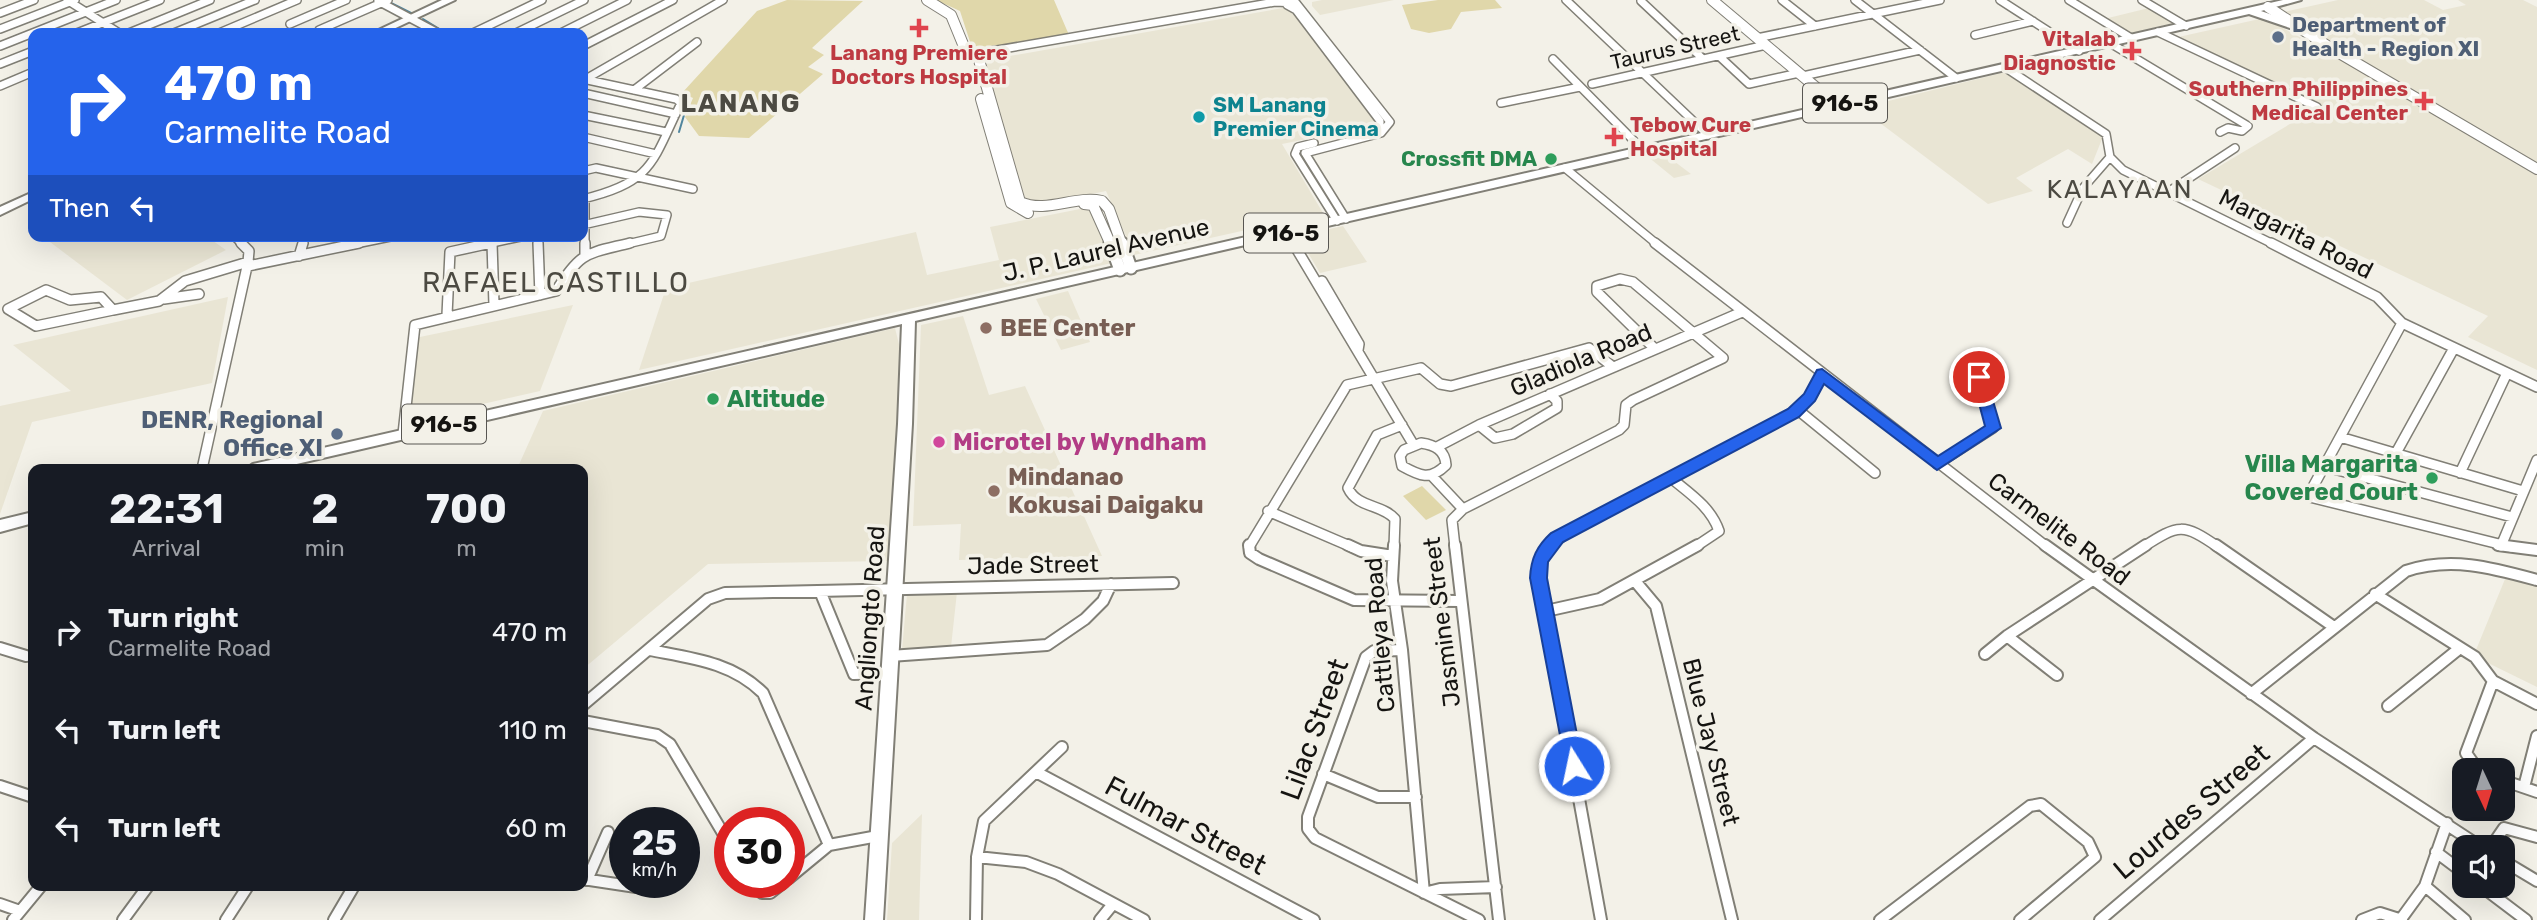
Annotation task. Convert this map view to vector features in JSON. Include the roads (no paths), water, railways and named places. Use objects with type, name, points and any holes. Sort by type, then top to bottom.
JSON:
[{"type":"main road","points":[[396,28],[450,0]]},
{"type":"main road","points":[[390,28],[459,0]]},
{"type":"main road","name":"J. P. Laurel Avenue","points":[[274,464],[2006,68],[2250,11],[2266,3],[2296,0]]},
{"type":"main road","points":[[2250,11],[2294,26]]},
{"type":"main road","points":[[0,204],[28,191]]},
{"type":"main road","points":[[0,211],[28,197]]},
{"type":"main road","name":"Angliongto Road","points":[[874,920],[909,319]]},
{"type":"main road","points":[[0,526],[28,519]]},
{"type":"street","points":[[0,13],[34,0]]},
{"type":"street","points":[[46,28],[116,0]]},
{"type":"street","points":[[90,28],[160,0]]},
{"type":"street","points":[[141,28],[210,0]]},
{"type":"street","points":[[186,28],[255,0]]},
{"type":"street","points":[[231,28],[297,0]]},
{"type":"street","points":[[290,24],[346,0]]},
{"type":"street","points":[[483,28],[542,0]]},
{"type":"street","points":[[526,28],[584,0]]},
{"type":"street","points":[[571,28],[627,0]]},
{"type":"street","points":[[588,43],[673,0]]},
{"type":"street","points":[[588,78],[723,0]]},
{"type":"street","points":[[927,0],[954,15],[976,57],[1014,208],[1034,213],[1096,202],[1109,209],[1126,269]]},
{"type":"street","points":[[1567,1],[1581,0]]},
{"type":"street","points":[[1712,0],[1837,105]]},
{"type":"street","points":[[1782,0],[1815,26]]},
{"type":"street","points":[[1855,0],[1956,78]]},
{"type":"street","points":[[1757,38],[1935,0]]},
{"type":"street","points":[[2000,0],[2079,51]]},
{"type":"street","points":[[2069,0],[2131,38]]},
{"type":"street","points":[[2142,0],[2186,26]]},
{"type":"street","points":[[0,29],[71,1],[111,28]]},
{"type":"street","points":[[323,28],[382,1],[428,28]]},
{"type":"street","points":[[1567,1],[1708,135]]},
{"type":"street","points":[[1641,1],[1703,59]]},
{"type":"street","points":[[2266,3],[2294,26],[2537,169]]},
{"type":"street","points":[[976,57],[1286,5],[1296,10],[1364,93],[1380,121],[1380,126],[1296,149],[1295,154],[1317,181],[1341,220]]},
{"type":"street","points":[[1975,35],[2033,21]]},
{"type":"street","points":[[2158,32],[2317,107]]},
{"type":"street","points":[[0,46],[28,35]]},
{"type":"street","points":[[634,90],[697,42]]},
{"type":"street","points":[[2110,43],[2248,127],[2242,131],[2228,128],[2220,132]]},
{"type":"street","name":"Taurus Street","points":[[1592,84],[1766,45]]},
{"type":"street","points":[[1718,55],[1749,84],[1920,50]]},
{"type":"street","points":[[0,64],[28,53]]},
{"type":"street","points":[[1553,59],[1643,150]]},
{"type":"street","name":"Margarita Road","points":[[2006,68],[2106,134],[2110,157],[2123,170],[2362,288],[2377,297],[2402,323]]},
{"type":"street","points":[[0,86],[28,74]]},
{"type":"street","points":[[588,81],[681,101],[656,154],[640,179],[621,190],[588,197]]},
{"type":"street","name":"Taurus Street","points":[[1501,103],[1580,87]]},
{"type":"street","points":[[588,94],[676,114]]},
{"type":"street","points":[[588,116],[666,132]]},
{"type":"street","points":[[588,138],[656,154]]},
{"type":"street","points":[[2168,192],[2235,148]]},
{"type":"street","points":[[2067,223],[2083,188],[2110,157]]},
{"type":"street","points":[[588,170],[596,168],[693,190]]},
{"type":"street","name":"Carmelite Road","points":[[1565,168],[1598,198],[1742,312],[1937,464],[2091,579],[2314,738],[2464,835]]},
{"type":"street","points":[[403,434],[415,325],[560,288],[572,265],[585,254],[661,236],[667,215],[661,211],[646,211],[588,223]]},
{"type":"street","points":[[1289,232],[1350,336],[1359,344],[1358,350],[1413,444]]},
{"type":"street","points":[[203,464],[248,264],[249,251],[239,242]]},
{"type":"street","points":[[299,256],[303,242]]},
{"type":"street","points":[[164,299],[185,281],[248,264],[366,242]]},
{"type":"street","points":[[447,315],[448,256],[454,251],[497,242]]},
{"type":"street","points":[[538,242],[540,295]]},
{"type":"street","points":[[585,242],[585,254]]},
{"type":"street","points":[[492,243],[494,305]]},
{"type":"street","points":[[1655,349],[1619,317],[1596,290],[1600,285],[1627,280],[1695,332]]},
{"type":"street","points":[[114,311],[101,297],[70,300],[46,290],[8,309],[33,326],[114,311],[164,299],[200,294]]},
{"type":"street","name":"Gladiola Road","points":[[1437,447],[1479,425],[1742,312]]},
{"type":"street","points":[[2308,496],[2402,323],[2537,387]]},
{"type":"street","name":"Jasmine Street","points":[[1499,920],[1451,525],[1454,516],[1623,428],[1628,403],[1719,361],[1723,357],[1695,332]]},
{"type":"street","points":[[1460,601],[1348,598],[1259,559],[1249,550],[1268,511],[1345,388],[1421,368],[1428,371],[1440,384],[1451,386],[1590,348],[1613,367]]},
{"type":"street","points":[[2396,453],[2454,348]]},
{"type":"street","points":[[1937,464],[1993,428],[1973,366]]},
{"type":"street","points":[[2460,473],[2507,373]]},
{"type":"street","points":[[1601,920],[1539,578],[1539,562],[1546,548],[1570,530],[1798,410],[1822,374]]},
{"type":"street","points":[[1479,425],[1495,438],[1513,434],[1557,408],[1557,401],[1550,394]]},
{"type":"street","points":[[1798,410],[1875,473]]},
{"type":"street","name":"Cattleya Road","points":[[1402,425],[1377,435],[1348,488],[1355,499],[1393,516],[1395,601],[1402,650],[1424,893]]},
{"type":"street","points":[[2340,437],[2523,491]]},
{"type":"street","points":[[1413,444],[1437,447],[1445,455],[1446,465],[1432,476],[1413,475],[1402,467],[1401,453],[1413,444]]},
{"type":"street","points":[[2501,546],[2537,460]]},
{"type":"street","points":[[2323,466],[2512,517]]},
{"type":"street","points":[[1432,476],[1463,509]]},
{"type":"street","points":[[1546,611],[1600,599],[1706,542],[1719,531],[1710,514],[1671,478]]},
{"type":"street","points":[[2286,491],[2501,546],[2537,550]]},
{"type":"street","points":[[1268,511],[1361,551],[1392,556]]},
{"type":"street","points":[[1985,654],[2091,579],[2169,530],[2187,527],[2265,577],[2334,627]]},
{"type":"street","points":[[2250,694],[2401,572],[2426,563],[2484,568],[2537,580]]},
{"type":"street","name":"Blue Jay Street","points":[[1635,581],[1656,606],[1732,920]]},
{"type":"street","name":"Jade Street","points":[[588,701],[708,599],[717,595],[1172,583]]},
{"type":"street","points":[[890,656],[1047,645],[1059,639],[1106,599],[1111,584]]},
{"type":"street","points":[[820,591],[854,674],[888,673]]},
{"type":"street","points":[[2375,594],[2475,657],[2493,681],[2537,704]]},
{"type":"street","points":[[2007,636],[2057,676]]},
{"type":"street","points":[[0,648],[26,656]]},
{"type":"street","points":[[2388,706],[2460,648]]},
{"type":"street","points":[[650,650],[738,670],[752,679],[763,693],[829,845]]},
{"type":"street","name":"Lilac Street","points":[[1402,650],[1374,651],[1366,657],[1308,817],[1311,834],[1479,920]]},
{"type":"street","points":[[2469,758],[2466,753],[2493,681]]},
{"type":"street","points":[[588,722],[657,735],[670,744],[714,818]]},
{"type":"street","points":[[2524,787],[2537,736]]},
{"type":"street","name":"Lourdes Street","points":[[2100,920],[2314,738]]},
{"type":"street","points":[[976,920],[977,857],[984,821],[1062,747]]},
{"type":"street","name":"Fulmar Street","points":[[1036,772],[1314,920]]},
{"type":"street","points":[[1323,774],[1378,797],[1416,797]]},
{"type":"street","points":[[2515,784],[2537,792]]},
{"type":"street","points":[[0,786],[28,795]]},
{"type":"street","points":[[1880,920],[2030,806],[2041,804],[2088,842],[2095,857],[2020,920]]},
{"type":"street","points":[[2362,920],[2380,913],[2401,920],[2425,886],[2447,823]]},
{"type":"street","points":[[2499,835],[2504,828],[2537,837]]},
{"type":"street","points":[[588,873],[608,832]]},
{"type":"street","points":[[805,865],[829,845],[878,836]]},
{"type":"street","points":[[2437,852],[2452,864]]},
{"type":"street","points":[[977,857],[1026,862],[1058,874],[1144,920]]},
{"type":"street","points":[[2515,868],[2537,881]]},
{"type":"street","points":[[588,879],[609,883]]},
{"type":"street","points":[[2425,886],[2465,920]]},
{"type":"street","points":[[1424,893],[1440,889],[1496,887]]},
{"type":"street","points":[[0,904],[17,916],[37,891]]},
{"type":"street","points":[[123,920],[144,891]]},
{"type":"street","points":[[226,920],[244,891]]},
{"type":"street","points":[[334,920],[351,891]]},
{"type":"street","points":[[2496,898],[2526,920]]},
{"type":"street","points":[[1100,920],[1112,904]]},
{"type":"waterway","points":[[389,2],[411,13]]},
{"type":"waterway","points":[[423,19],[438,28]]},
{"type":"waterway","points":[[679,132],[687,105],[683,104]]},
{"type":"place","name":"Lanang Premiere Doctors Hospital","points":[[919,28]]},
{"type":"place","name":"Department of Health - Region XI","points":[[2278,37]]},
{"type":"place","name":"Vitalab Diagnostic","points":[[2132,51]]},
{"type":"place","name":"Southern Philippines Medical Center","points":[[2424,101]]},
{"type":"place","name":"SM Lanang Premier Cinema","points":[[1199,117]]},
{"type":"place","name":"Tebow Cure Hospital","points":[[1614,137]]},
{"type":"place","name":"Crossfit DMA","points":[[1551,159]]},
{"type":"place","name":"BEE Center","points":[[986,328]]},
{"type":"place","name":"Altitude","points":[[713,399]]},
{"type":"place","name":"DENR, Regional Office XI","points":[[337,434]]},
{"type":"place","name":"Microtel by Wyndham","points":[[939,442]]},
{"type":"place","name":"Villa Margarita Covered Court","points":[[2432,478]]},
{"type":"place","name":"Mindanao Kokusai Daigaku","points":[[994,491]]},
{"type":"district","name":"LANANG","points":[[741,103]]},
{"type":"district","name":"KALAYAAN","points":[[2120,189]]},
{"type":"district","name":"RAFAEL CASTILLO","points":[[556,282]]}]
